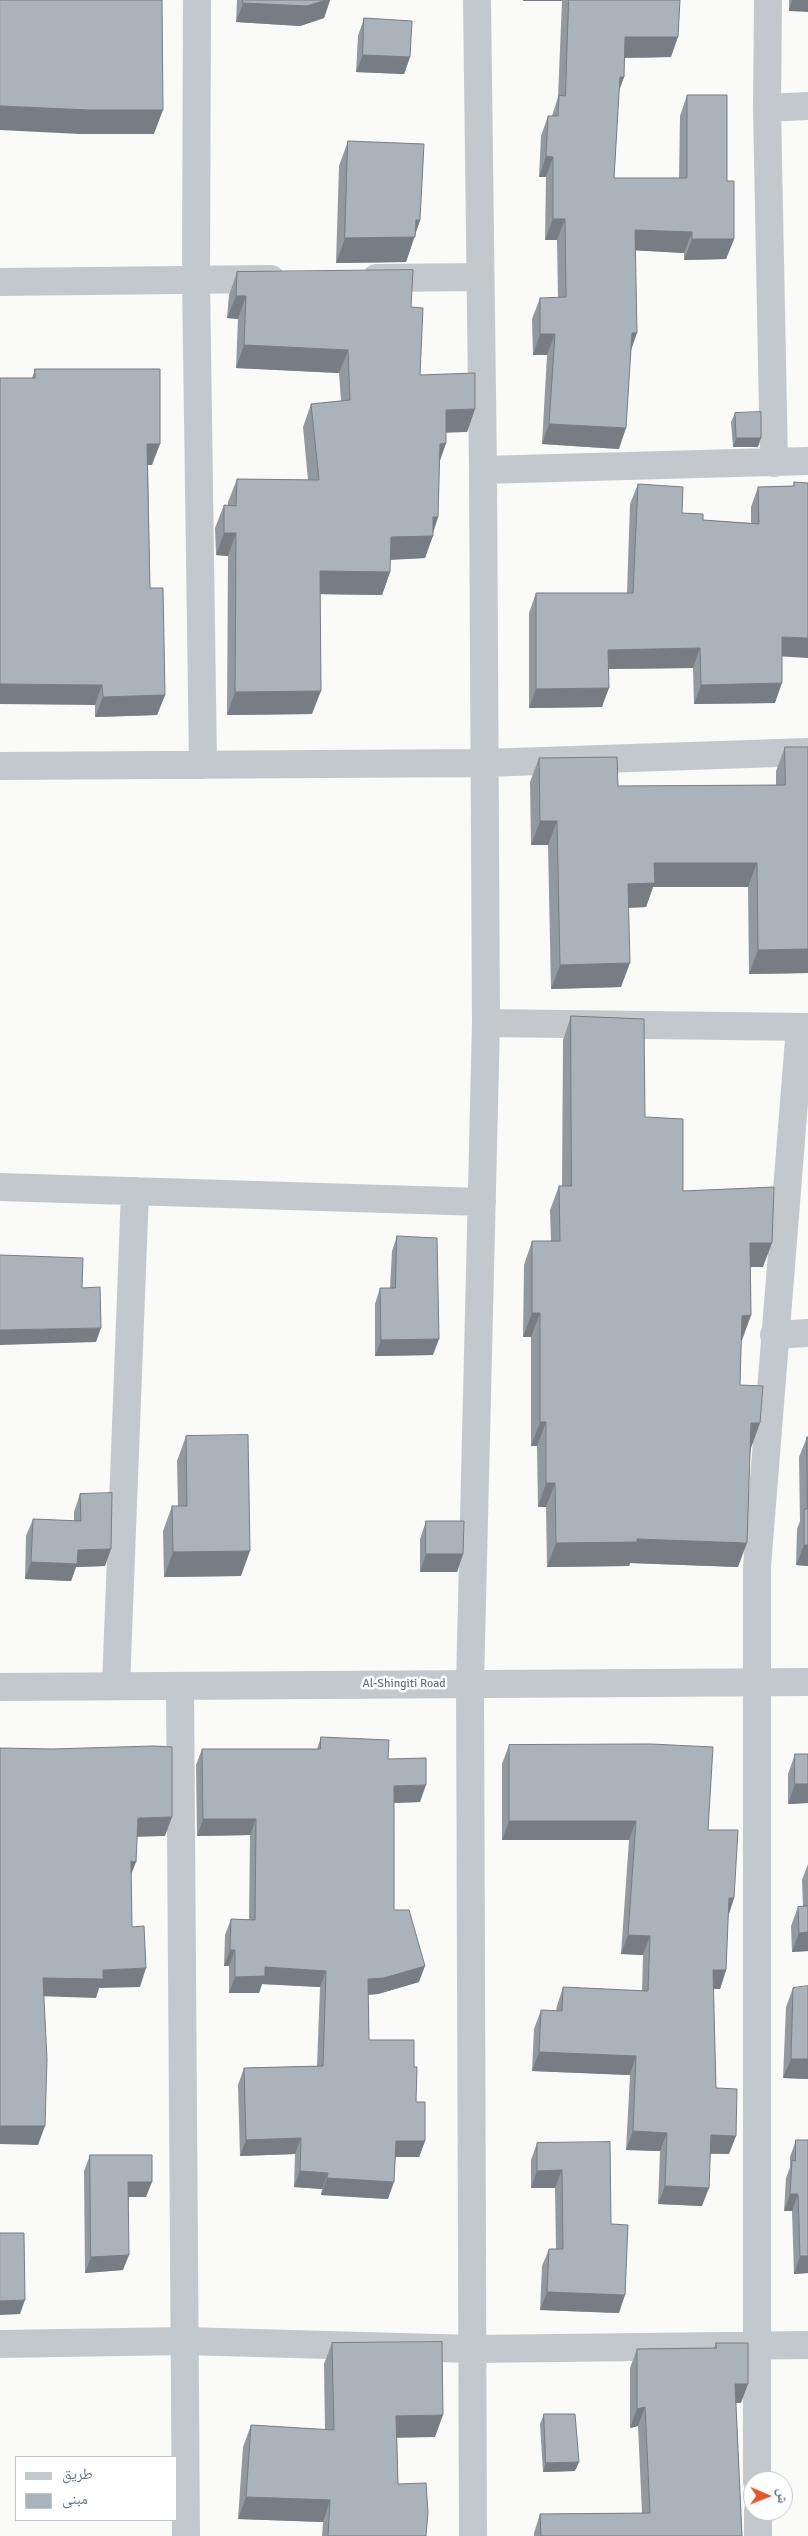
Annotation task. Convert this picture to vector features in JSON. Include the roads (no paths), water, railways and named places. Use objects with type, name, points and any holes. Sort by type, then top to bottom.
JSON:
[{"type":"street","points":[[197,0],[196,280],[203,764]]},
{"type":"street","points":[[473,2536],[470,1684],[486,1023],[478,0]]},
{"type":"street","points":[[768,0],[767,108],[774,463]]},
{"type":"street","points":[[767,108],[808,106]]},
{"type":"street","points":[[353,278],[480,277]]},
{"type":"street","points":[[0,282],[294,278]]},
{"type":"street","points":[[483,470],[808,461]]},
{"type":"street","points":[[0,766],[484,763],[808,752]]},
{"type":"street","points":[[486,1023],[804,1027],[774,1335],[757,1567],[757,2471]]},
{"type":"street","points":[[0,1187],[482,1202]]},
{"type":"street","points":[[116,1686],[135,1191]]},
{"type":"street","points":[[774,1335],[808,1334]]},
{"type":"street","name":"Al-Shingiti Road","points":[[0,1687],[808,1682]]},
{"type":"street","points":[[180,1686],[186,2536]]},
{"type":"street","points":[[0,2344],[184,2341],[473,2349],[808,2345]]},
{"type":"street","points":[[758,2521],[758,2536]]}]
